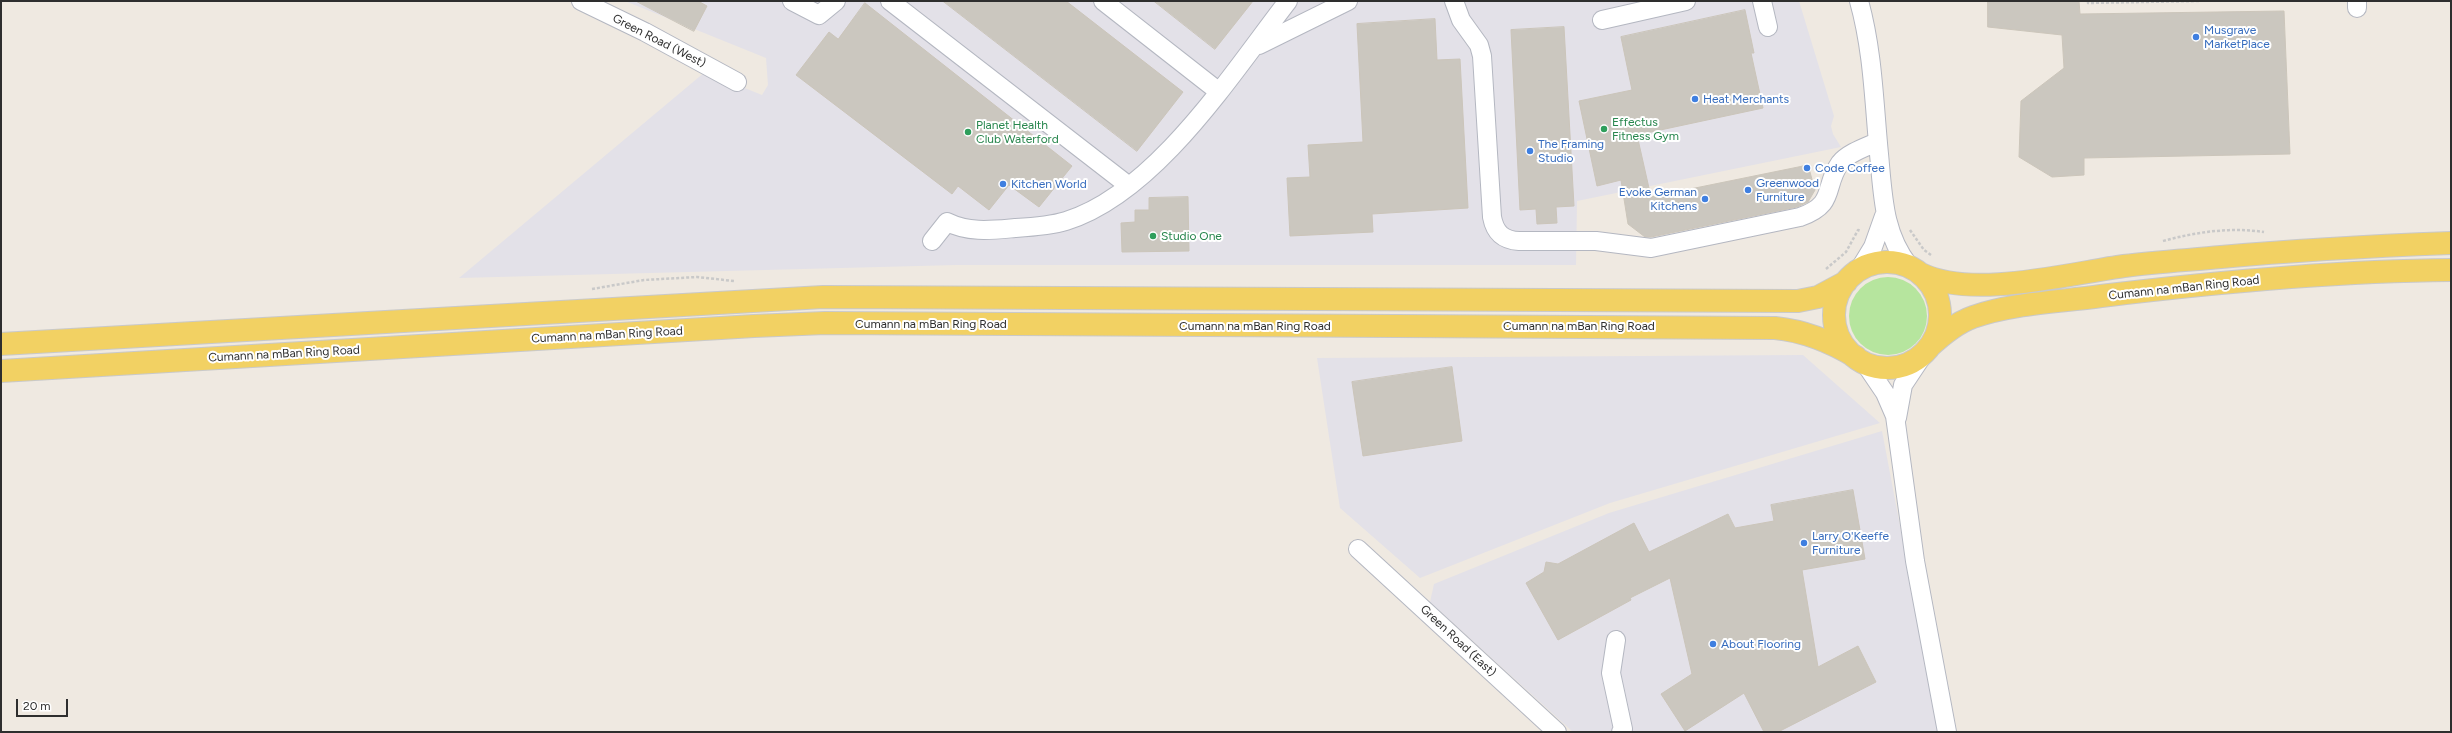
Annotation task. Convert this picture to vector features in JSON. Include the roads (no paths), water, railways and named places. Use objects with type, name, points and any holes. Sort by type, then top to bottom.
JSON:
[{"type":"main road","points":[[1,344],[823,297],[1798,300],[1818,297],[1852,276],[1884,262],[1915,270],[1942,282],[1978,286],[2125,266],[2223,257],[2367,246],[2451,244]]},
{"type":"main road","points":[[1852,276],[1837,299],[1836,326],[1843,343],[1860,359],[1882,367],[1896,367],[1909,363],[1927,350],[1939,327],[1940,307],[1934,288],[1915,270]]},
{"type":"main road","name":"Cumann na mBan Ring Road","points":[[1927,350],[1948,331],[1971,317],[2026,306],[2167,288],[2352,274],[2451,270]]},
{"type":"main road","name":"Cumann na mBan Ring Road","points":[[1,371],[754,326],[825,324],[1775,328],[1794,330],[1822,339],[1860,359]]},
{"type":"street","name":"Green Road (West)","points":[[581,1],[652,36],[737,82]]},
{"type":"street","points":[[792,1],[819,15],[836,1]]},
{"type":"street","points":[[890,1],[1129,186]]},
{"type":"street","points":[[1103,1],[1218,91]]},
{"type":"street","points":[[932,241],[947,222],[964,229],[986,230],[1050,225],[1084,214],[1129,186],[1172,148],[1288,1]]},
{"type":"street","points":[[1243,58],[1252,49],[1271,38],[1348,1]]},
{"type":"street","points":[[1454,1],[1461,20],[1481,50],[1492,218],[1495,228],[1506,239],[1519,241],[1596,241],[1651,248],[1800,217],[1813,212],[1826,201],[1836,172],[1843,161],[1878,142]]},
{"type":"street","points":[[1602,20],[1686,1]]},
{"type":"street","points":[[1762,1],[1768,27]]},
{"type":"street","points":[[1859,1],[1870,52],[1884,216],[1896,248],[1915,270]]},
{"type":"street","points":[[1852,276],[1873,247],[1884,216]]},
{"type":"street","points":[[1897,428],[1899,398],[1903,385],[1927,350]]},
{"type":"street","points":[[1860,359],[1885,393],[1892,406],[1897,428],[1915,561],[1947,732]]},
{"type":"street","name":"Green Road (East)","points":[[1358,549],[1557,732]]},
{"type":"street","points":[[1616,640],[1611,673],[1623,730],[1621,732]]},
{"type":"place","name":"Musgrave MarketPlace","points":[[2196,37]]},
{"type":"place","name":"Heat Merchants","points":[[1695,99]]},
{"type":"place","name":"Effectus Fitness Gym","points":[[1604,129]]},
{"type":"place","name":"Planet Health Club Waterford","points":[[968,132]]},
{"type":"place","name":"The Framing Studio","points":[[1530,151]]},
{"type":"place","name":"Code Coffee","points":[[1807,168]]},
{"type":"place","name":"Kitchen World","points":[[1003,184]]},
{"type":"place","name":"Greenwood Furniture","points":[[1748,190]]},
{"type":"place","name":"Evoke German Kitchens","points":[[1705,199]]},
{"type":"place","name":"Studio One","points":[[1153,236]]},
{"type":"place","name":"Larry O'Keeffe Furniture","points":[[1804,543]]},
{"type":"place","name":"About Flooring","points":[[1713,644]]}]
